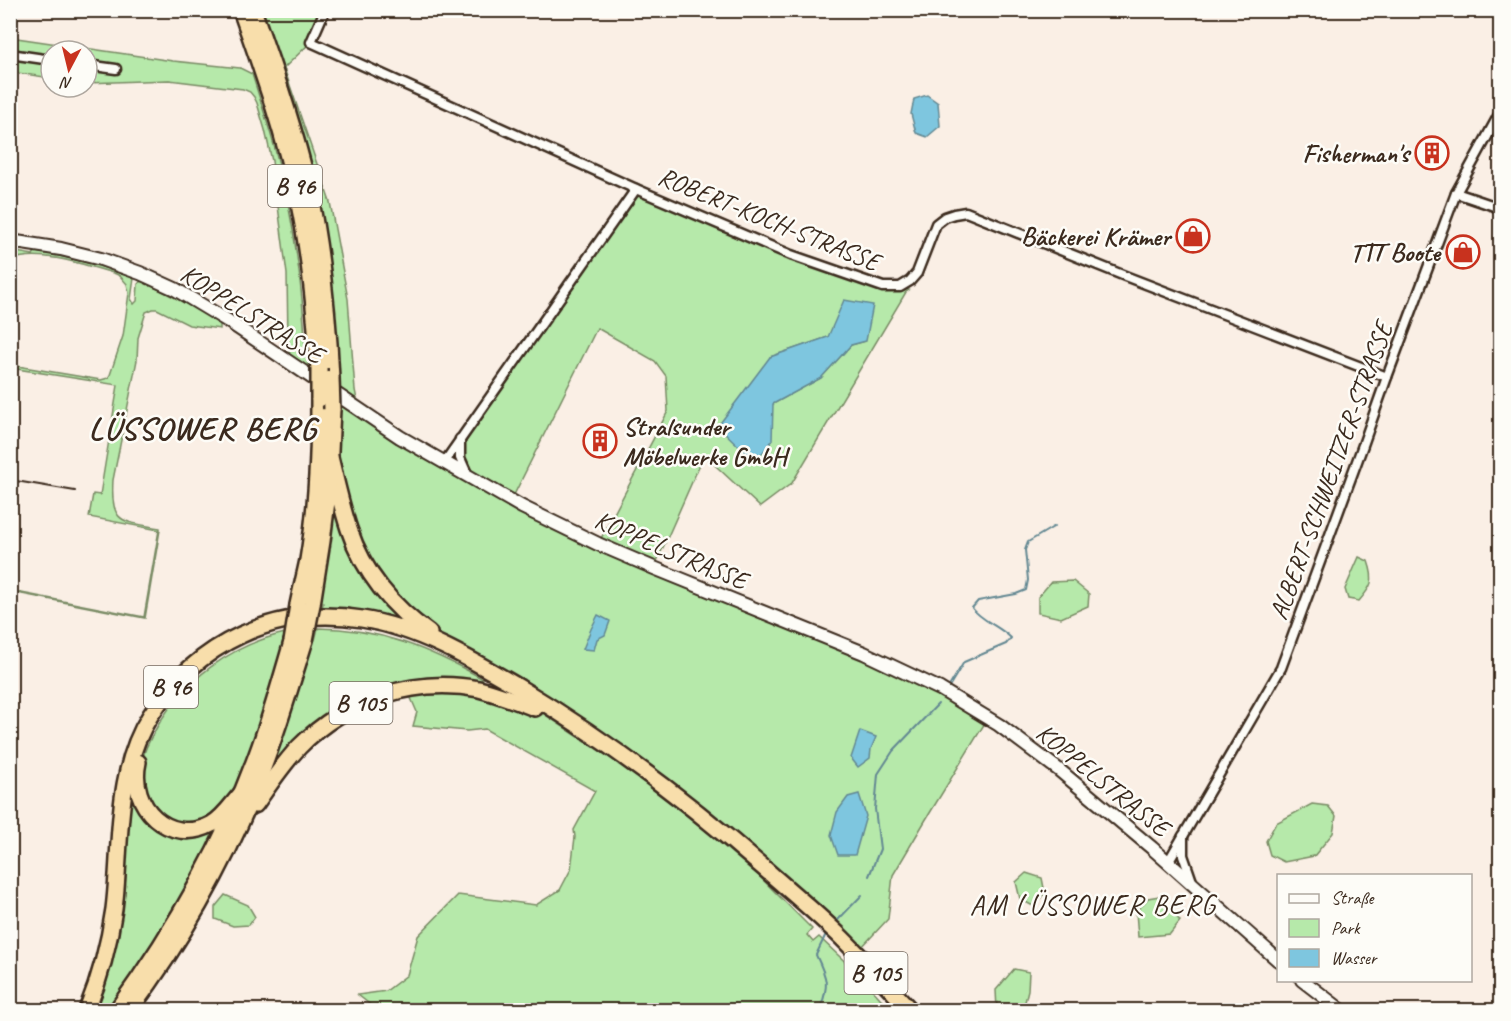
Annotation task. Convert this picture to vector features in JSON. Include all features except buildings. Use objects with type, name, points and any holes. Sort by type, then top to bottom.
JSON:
[{"type":"highway","name":"B 96","points":[[241,10],[276,114],[298,199],[312,286],[319,368],[319,456],[305,605]]},
{"type":"highway","name":"B 96","points":[[130,1011],[145,991],[211,883],[252,796],[284,710],[305,605],[322,541],[332,409],[326,295],[308,186],[285,102],[253,10]]},
{"type":"highway","name":"B 96","points":[[330,457],[350,531],[356,547],[374,578],[397,606],[417,625],[480,665]]},
{"type":"highway","name":"B 96","points":[[87,1011],[109,938],[114,908],[124,790],[133,753],[149,717],[183,674],[199,660],[232,639],[262,626],[304,616],[366,619],[389,625],[426,639],[480,665]]},
{"type":"highway","name":"B 96","points":[[241,794],[212,824],[192,830],[170,828],[151,816],[144,807],[139,797],[137,768],[142,751],[168,705],[198,674],[216,659],[246,642],[281,630],[302,626],[345,625],[391,633],[458,661],[503,686],[535,708]]},
{"type":"highway","name":"B 96","points":[[117,1011],[179,919],[217,846],[260,747],[298,641]]},
{"type":"highway","name":"B 105","points":[[480,665],[582,727],[674,792],[748,853],[910,1011]]},
{"type":"highway","name":"B 105","points":[[238,829],[299,748],[333,719],[363,702],[401,691],[442,686],[477,689],[535,708],[618,763],[819,922]]},
{"type":"highway","name":"B 105","points":[[838,941],[898,1011]]},
{"type":"street","name":"ROBERT-KOCH-STRASSE","points":[[324,10],[311,42],[636,189],[791,255],[883,287],[900,287],[910,281],[917,273],[936,224],[954,214],[966,212],[1387,377]]},
{"type":"street","points":[[10,54],[39,58]]},
{"type":"street","points":[[99,67],[116,69]]},
{"type":"street","name":"ALBERT-SCHWEITZER-STRASSE","points":[[1168,862],[1281,668],[1456,193],[1500,113]]},
{"type":"street","points":[[444,463],[636,189]]},
{"type":"street","points":[[1456,193],[1500,208]]},
{"type":"street","name":"KOPPELSTRASSE","points":[[10,241],[61,249],[101,259],[175,289],[214,312],[390,431],[522,507],[598,544],[864,653],[940,689],[999,725],[1059,770],[1168,862],[1277,959]]},
{"type":"street","points":[[460,439],[460,458],[468,477]]},
{"type":"street","points":[[1183,835],[1183,855],[1193,884]]},
{"type":"street","points":[[1303,982],[1341,1011]]},
{"type":"green space","points":[[253,11],[325,11],[311,42],[284,68],[330,202],[348,299],[355,390],[359,410],[467,477],[460,439],[636,189],[837,271],[909,290],[792,483],[760,507],[704,455],[654,568],[864,653],[988,718],[893,875],[888,919],[860,949],[710,821],[430,634],[374,578],[330,457],[331,378]],"holes":[[[597,328],[655,361],[666,376],[668,411],[598,544],[511,501]],[[828,337],[866,341],[851,345],[821,378],[773,404],[770,357]]]},
{"type":"green space","points":[[10,37],[39,41],[39,76],[11,72]]},
{"type":"green space","points":[[99,50],[240,68],[252,74],[282,175],[292,226],[303,305],[308,369],[290,357],[287,274],[272,161],[257,103],[250,92],[243,89],[169,80],[99,83]]},
{"type":"green space","points":[[11,251],[60,256],[134,278],[131,299],[134,304],[137,301],[138,284],[141,281],[220,324],[220,329],[189,325],[153,309],[146,312],[138,338],[137,360],[113,480],[113,495],[114,506],[121,518],[128,522],[160,528],[145,618],[11,592],[144,617],[159,530],[89,517],[93,494],[100,495],[118,385],[11,368],[11,365],[101,380],[108,378],[123,336],[129,293],[127,284],[116,274],[63,259],[36,256],[11,260]]},
{"type":"green space","points":[[334,497],[345,529],[421,632],[321,615],[323,603],[320,602]]},
{"type":"green space","points":[[1359,557],[1368,561],[1372,578],[1367,591],[1359,601],[1348,599],[1345,589]]},
{"type":"green space","points":[[1073,581],[1089,594],[1088,606],[1061,618],[1038,613],[1038,597],[1051,582]]},
{"type":"green space","points":[[287,623],[286,627],[226,651],[194,674],[165,705],[144,740],[135,764],[133,783],[136,796],[149,818],[171,832],[183,834],[200,832],[223,822],[197,872],[141,965],[108,1010],[90,1010],[112,939],[118,899],[127,791],[134,759],[146,731],[162,705],[181,682],[203,662],[257,633]]},
{"type":"green space","points":[[318,628],[362,632],[404,642],[443,658],[483,679],[479,687],[449,684],[348,707],[265,786]]},
{"type":"green space","points":[[285,633],[282,644],[284,645],[252,747],[230,800],[218,816],[185,829],[147,807],[142,771],[143,757],[150,739],[168,710],[195,680],[211,667],[246,646]]},
{"type":"green space","points":[[442,686],[535,708],[618,763],[700,826],[760,877],[812,929],[807,935],[813,942],[819,937],[891,1010],[377,1010],[358,995],[386,991],[407,975],[418,936],[458,895],[536,905],[560,890],[571,869],[574,830],[595,791],[485,729],[467,731],[413,726],[417,712],[407,689]]},
{"type":"green space","points":[[1312,804],[1328,806],[1336,816],[1333,833],[1314,856],[1284,862],[1270,855],[1266,841],[1276,823]]},
{"type":"green space","points":[[1026,873],[1042,878],[1045,893],[1033,906],[1020,899],[1016,882]]},
{"type":"green space","points":[[225,895],[248,905],[255,917],[249,925],[233,926],[215,919],[215,907]]},
{"type":"green space","points":[[1159,896],[1180,921],[1170,934],[1138,937],[1136,912],[1148,898]]},
{"type":"green space","points":[[1014,969],[1029,972],[1028,990],[1023,1010],[997,1010],[996,990]]},
{"type":"water","points":[[927,95],[938,103],[940,126],[927,137],[916,133],[911,114],[914,99]]},
{"type":"water","points":[[844,300],[873,305],[866,341],[851,345],[821,378],[773,404],[772,441],[755,462],[718,426],[770,357],[828,337]]},
{"type":"water","points":[[598,615],[610,621],[605,635],[597,639],[594,650],[583,649],[591,629]]},
{"type":"water","points":[[860,731],[876,737],[870,758],[858,767],[851,758]]},
{"type":"water","points":[[859,794],[866,816],[855,855],[838,855],[831,835],[837,812],[848,797]]},
{"type":"waterway","points":[[950,685],[964,662],[1006,644],[1011,638],[972,608],[978,601],[1026,590],[1028,580],[1025,550],[1028,542],[1055,526]]},
{"type":"waterway","points":[[869,876],[880,849],[875,809],[878,774],[893,751],[938,704]]},
{"type":"waterway","points":[[835,923],[862,895]]},
{"type":"waterway","points":[[820,1010],[826,982],[816,955],[827,932]]},
{"type":"railway","points":[[10,480],[75,491]]},
{"type":"place","name":"Fisherman's","points":[[1432,153]]},
{"type":"place","name":"Bäckerei Krämer","points":[[1193,236]]},
{"type":"place","name":"TTT Boote","points":[[1463,252]]},
{"type":"place","name":"Stralsunder Möbelwerke GmbH","points":[[600,441]]},
{"type":"district","name":"LÜSSOWER BERG","points":[[203,428]]},
{"type":"district","name":"AM LÜSSOWER BERG","points":[[1093,904]]}]
